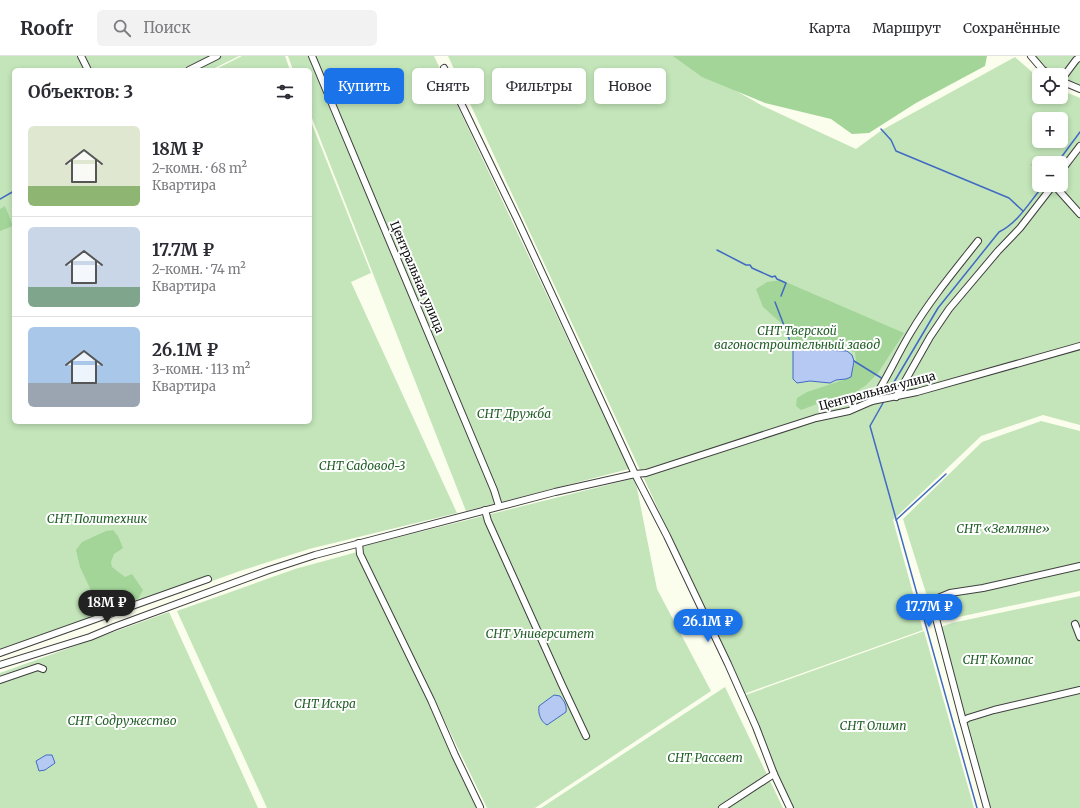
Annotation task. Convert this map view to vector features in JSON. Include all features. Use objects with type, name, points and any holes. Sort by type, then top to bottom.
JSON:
[{"type":"street","points":[[80,56],[87,68]]},
{"type":"street","points":[[193,68],[217,56]]},
{"type":"street","name":"Центральная улица","points":[[312,56],[494,490],[499,506]]},
{"type":"street","points":[[1031,56],[1041,68]]},
{"type":"street","points":[[1068,71],[1080,57]]},
{"type":"street","points":[[1068,84],[1080,89]]},
{"type":"street","points":[[461,104],[514,213],[635,474],[669,540],[728,664],[756,727],[774,774],[790,808]]},
{"type":"street","points":[[1068,162],[1080,146]]},
{"type":"street","points":[[896,397],[930,337],[949,309],[998,251],[1020,228],[1048,192]]},
{"type":"street","points":[[1060,192],[1080,214]]},
{"type":"street","points":[[872,401],[882,386],[911,331],[943,285],[978,241]]},
{"type":"street","name":"Центральная улица","points":[[0,665],[90,637],[269,570],[359,543],[499,506],[635,474],[646,473],[816,418],[849,411],[872,401],[896,397],[1080,346]]},
{"type":"street","points":[[485,510],[488,521],[586,736]]},
{"type":"street","points":[[359,543],[360,554],[431,700],[480,807]]},
{"type":"street","points":[[987,808],[934,607],[938,598],[950,593],[983,588],[1080,566]]},
{"type":"street","points":[[0,653],[208,578]]},
{"type":"street","points":[[1075,624],[1080,637]]},
{"type":"street","points":[[0,680],[38,668],[44,669]]},
{"type":"street","points":[[963,721],[994,710],[1080,690]]},
{"type":"street","points":[[722,808],[774,774]]},
{"type":"green space","points":[[0,56],[239,56],[215,68],[12,68],[12,424],[312,424],[312,124],[371,273],[351,282],[457,513],[309,549],[240,571],[0,657]]},
{"type":"green space","points":[[242,56],[285,56],[289,68],[218,68]]},
{"type":"green space","name":"СНТ Дружба","points":[[288,56],[434,56],[440,68],[412,68],[412,104],[457,104],[629,469],[466,511],[312,118],[312,68],[292,68]]},
{"type":"green space","name":"СНТ Тверской вагоностроительный завод","points":[[448,56],[675,56],[761,105],[856,149],[882,130],[1015,57],[1032,72],[1032,104],[1068,104],[1068,93],[1080,98],[1080,425],[1043,415],[981,436],[893,520],[923,630],[744,694],[470,104],[484,104],[484,68],[454,68]]},
{"type":"green space","points":[[673,56],[987,56],[985,66],[916,103],[869,133],[852,134],[831,119],[765,103],[702,77]]},
{"type":"green space","points":[[1033,56],[1080,56],[1080,85],[1068,81],[1068,68],[1044,68]]},
{"type":"green space","points":[[5,206],[12,226],[0,231],[0,209]]},
{"type":"green space","points":[[781,280],[904,333],[878,373],[865,386],[852,394],[801,410],[796,406],[797,398],[807,392],[846,379],[856,361],[855,352],[841,347],[794,343],[786,334],[782,324],[763,307],[756,289],[767,282]]},
{"type":"green space","name":"СНТ «Земляне»","points":[[1041,421],[1080,431],[1080,591],[935,622],[903,519],[982,442]]},
{"type":"green space","name":"СНТ Университет","points":[[635,478],[657,589],[711,691],[535,808],[487,808],[360,547]]},
{"type":"green space","points":[[113,530],[118,536],[123,548],[114,554],[111,562],[112,567],[125,577],[132,574],[143,590],[138,599],[115,607],[102,604],[94,597],[80,567],[76,550],[82,542],[106,531]]},
{"type":"green space","name":"СНТ Искра","points":[[357,552],[484,808],[267,808],[177,611],[295,569]]},
{"type":"green space","name":"СНТ Компас","points":[[1080,596],[1080,688],[959,717],[935,629],[952,623]]},
{"type":"green space","name":"СНТ Содружество","points":[[169,612],[258,808],[0,808],[0,673]]},
{"type":"green space","name":"СНТ Олимп","points":[[924,631],[974,808],[787,808],[740,697]]},
{"type":"green space","name":"СНТ Рассвет","points":[[725,687],[783,808],[541,808]]},
{"type":"green space","points":[[1080,691],[1080,808],[986,808],[960,720]]},
{"type":"water","points":[[793,349],[847,351],[852,355],[854,361],[851,377],[836,380],[830,383],[810,381],[797,383],[793,379]]},
{"type":"water","points":[[554,695],[560,696],[563,700],[566,705],[566,712],[547,725],[540,717],[539,706]]},
{"type":"water","points":[[46,755],[52,755],[55,763],[45,770],[39,771],[36,761]]},
{"type":"waterway","points":[[881,129],[891,140],[896,151],[1009,198],[1023,211]]},
{"type":"waterway","points":[[1062,156],[1080,132]]},
{"type":"waterway","points":[[0,199],[12,192]]},
{"type":"waterway","points":[[887,394],[938,308],[999,232],[1011,224],[1021,214],[1038,192]]},
{"type":"waterway","points":[[717,250],[772,277],[775,276],[777,279],[786,283],[781,296]]},
{"type":"waterway","points":[[775,302],[793,349]]},
{"type":"waterway","points":[[854,361],[883,379]]},
{"type":"waterway","points":[[883,403],[870,426],[977,808]]},
{"type":"waterway","points":[[896,520],[946,474]]},
{"type":"park label","name":"СНТ Садовод-3","points":[[362,466]]},
{"type":"park label","name":"СНТ Политехник","points":[[97,519]]}]
